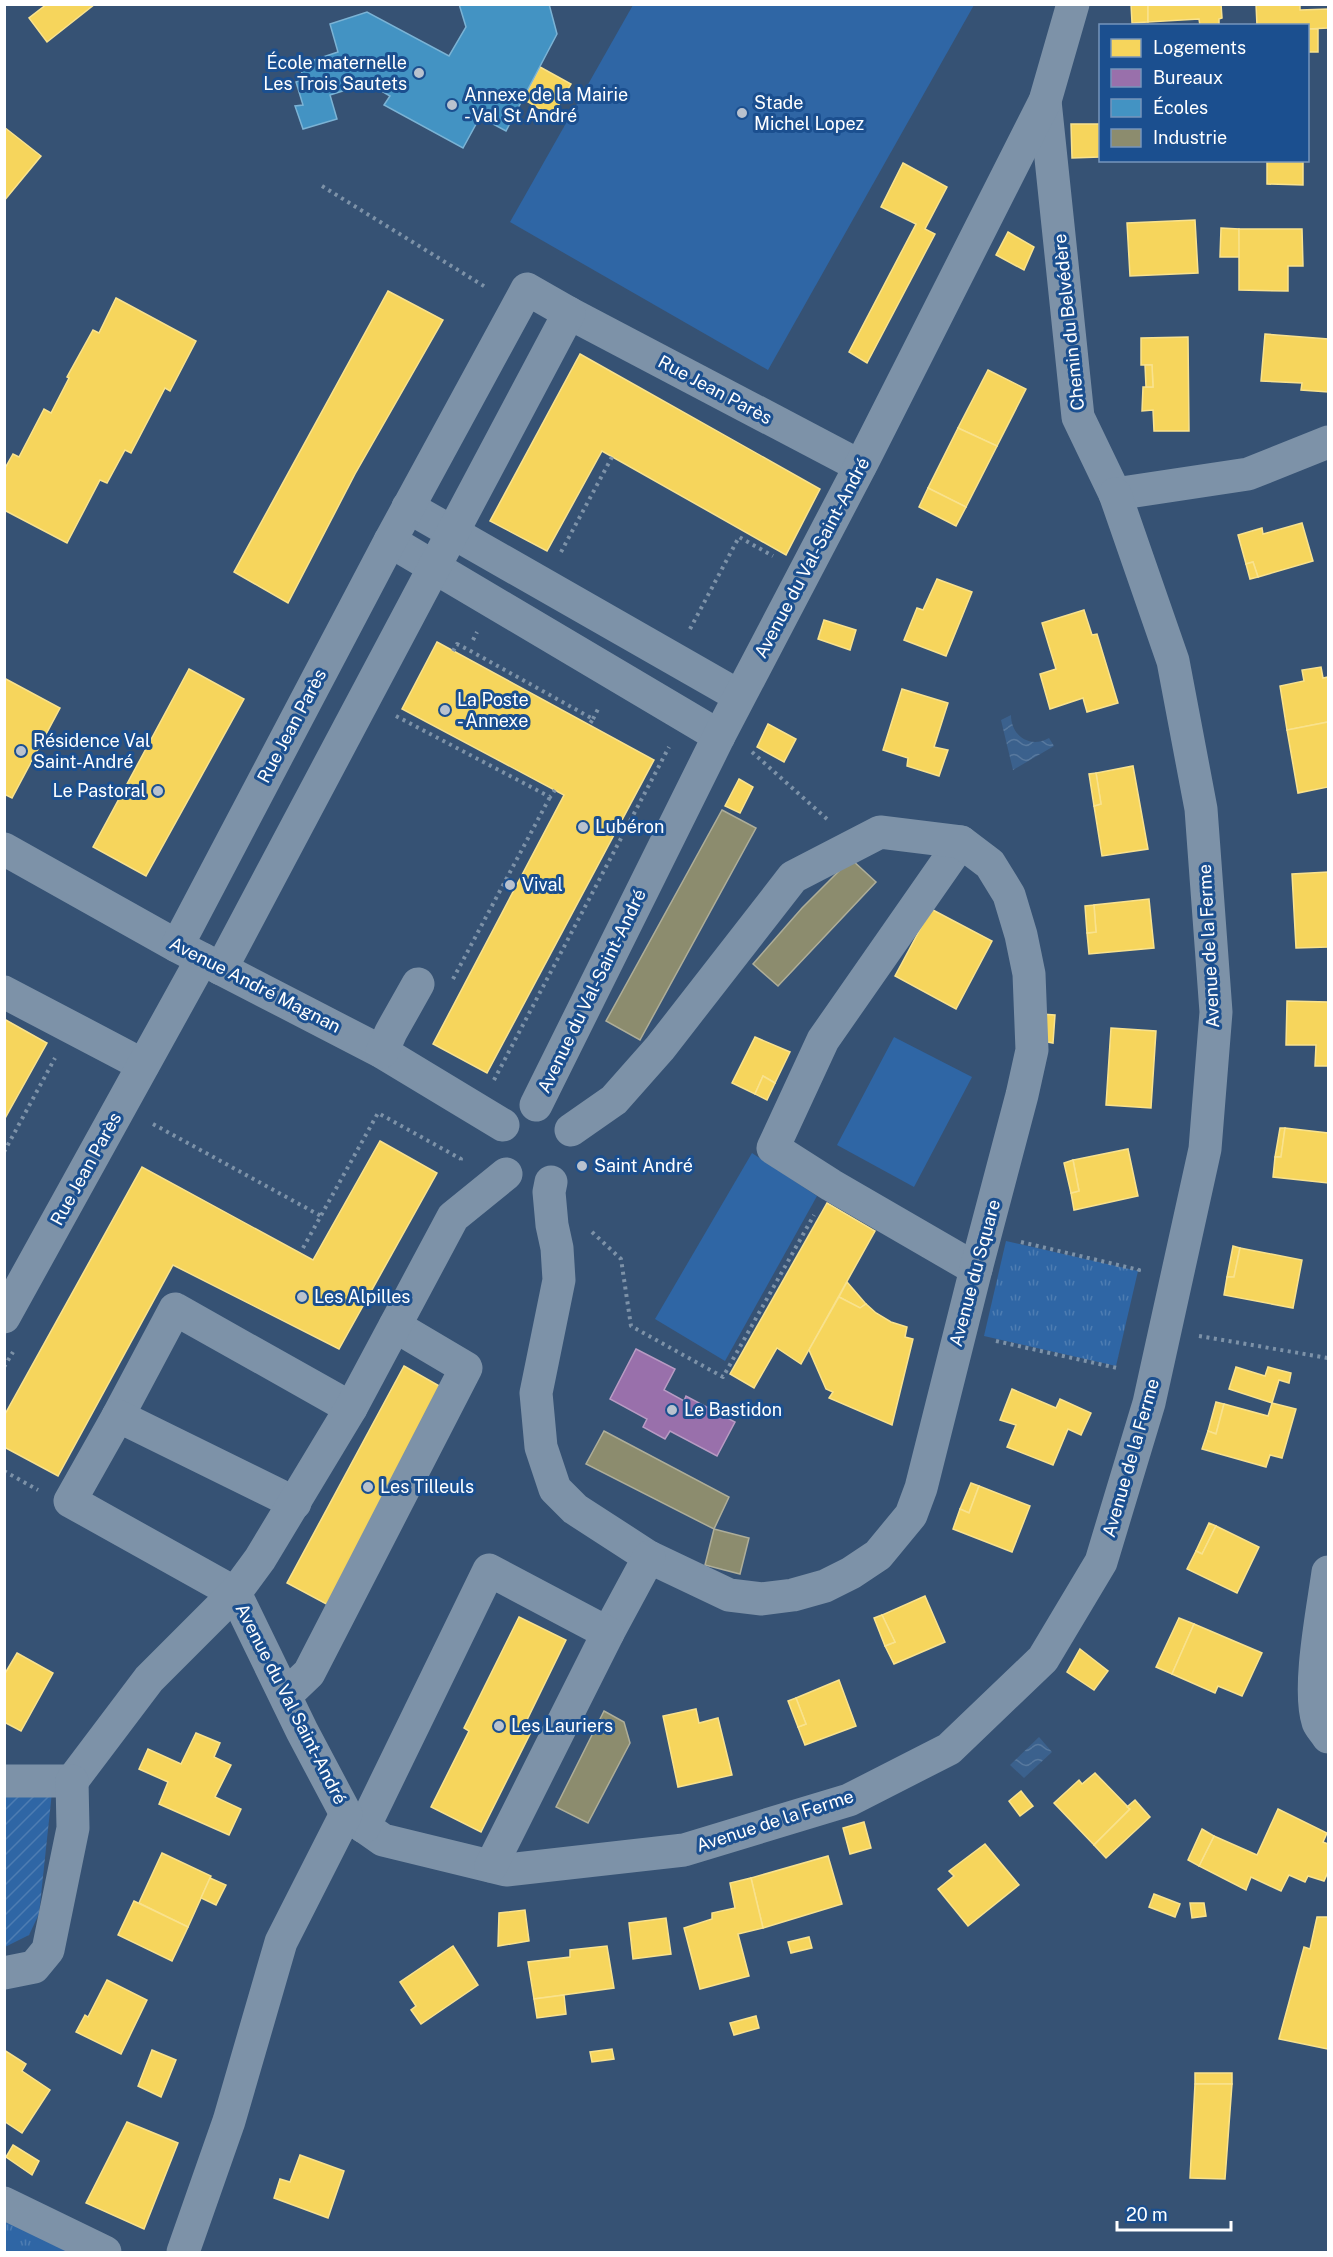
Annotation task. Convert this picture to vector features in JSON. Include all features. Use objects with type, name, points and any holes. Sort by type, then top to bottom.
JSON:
[{"type":"street","name":"Avenue du Val-Saint-André","points":[[536,1105],[719,736],[860,466],[1045,101],[1073,4]]},
{"type":"street","name":"Chemin du Belvédère","points":[[1045,101],[1078,417],[1115,495]]},
{"type":"street","name":"Rue Jean Parès","points":[[200,958],[390,541],[527,289],[860,466]]},
{"type":"street","name":"Rue Jean Parès","points":[[4,1317],[200,958],[434,567],[569,313]]},
{"type":"street","points":[[1115,495],[1248,474],[1328,444]]},
{"type":"street","name":"Avenue de la Ferme","points":[[355,1820],[383,1840],[506,1870],[684,1850],[849,1800],[949,1749],[1043,1659],[1101,1562],[1149,1403],[1205,1149],[1216,1012],[1201,809],[1173,661],[1115,495]]},
{"type":"street","points":[[408,507],[740,696]]},
{"type":"street","points":[[390,541],[719,736]]},
{"type":"street","points":[[571,1130],[614,1100],[645,1065],[793,877],[880,832],[961,842],[823,1040],[773,1148],[831,1185],[976,1269]]},
{"type":"street","name":"Avenue du Square","points":[[551,1182],[549,1192],[559,1280],[536,1393],[541,1447],[555,1489],[575,1509],[649,1557],[729,1594],[762,1599],[793,1595],[825,1586],[851,1573],[878,1555],[911,1515],[921,1488],[1023,1095],[1032,1050],[1029,974],[1021,935],[1009,895],[990,864],[961,842]]},
{"type":"street","name":"Avenue André Magnan","points":[[4,849],[200,958],[382,1052],[503,1125]]},
{"type":"street","points":[[382,1052],[391,1032],[434,985]]},
{"type":"street","points":[[4,992],[143,1065]]},
{"type":"street","points":[[536,1105],[556,1111],[564,1118],[571,1130],[574,1149],[566,1171],[551,1182],[528,1188],[514,1184],[506,1174],[500,1151],[503,1125],[516,1112],[536,1105]]},
{"type":"street","name":"Avenue du Val Saint-André","points":[[183,2253],[229,2121],[281,1942],[355,1820],[302,1731],[235,1593],[260,1559],[351,1408],[453,1217],[506,1174]]},
{"type":"street","points":[[4,1973],[34,1966],[48,1950],[73,1828],[72,1781],[149,1679],[235,1593],[70,1502],[176,1310],[351,1408]]},
{"type":"street","points":[[286,1695],[309,1673],[466,1368],[395,1326]]},
{"type":"street","points":[[118,1416],[295,1503]]},
{"type":"street","points":[[491,1866],[608,1633],[649,1557]]},
{"type":"street","points":[[355,1820],[489,1570],[608,1633]]},
{"type":"street","points":[[1329,1572],[1317,1654],[1314,1700],[1318,1724],[1329,1737]]},
{"type":"street","points":[[4,1781],[72,1781]]},
{"type":"street","points":[[4,2203],[105,2253]]},
{"type":"path","points":[[322,186],[496,294]]},
{"type":"path","points":[[543,584],[612,456]]},
{"type":"path","points":[[676,659],[738,537],[776,558]]},
{"type":"path","points":[[453,651],[457,644],[534,690],[592,719],[589,725]]},
{"type":"path","points":[[402,719],[550,797]]},
{"type":"path","points":[[490,1087],[672,741]]},
{"type":"path","points":[[749,750],[828,820]]},
{"type":"path","points":[[434,985],[555,790]]},
{"type":"path","points":[[4,1152],[59,1051]]},
{"type":"path","points":[[303,1248],[378,1113],[461,1159],[456,1169]]},
{"type":"path","points":[[151,1123],[321,1216]]},
{"type":"path","points":[[621,1259],[631,1326],[723,1377],[831,1185]]},
{"type":"path","points":[[1016,1240],[1139,1270]]},
{"type":"path","points":[[1165,1330],[1329,1358]]},
{"type":"path","points":[[993,1340],[1117,1368]]},
{"type":"path","points":[[4,1367],[16,1347]]},
{"type":"path","points":[[4,1472],[35,1488]]},
{"type":"green space","name":"Stade Michel Lopez","points":[[633,5],[974,5],[768,370],[510,222]]},
{"type":"green space","points":[[894,1037],[972,1077],[914,1187],[837,1145]]},
{"type":"green space","points":[[752,1153],[817,1196],[725,1361],[655,1319]]},
{"type":"green space","points":[[1006,1241],[1138,1271],[1116,1366],[984,1336]]},
{"type":"green space","points":[[52,1792],[39,1914],[29,1935],[5,1947],[5,1794]]},
{"type":"green space","points":[[5,2220],[79,2252],[5,2252]]},
{"type":"water","points":[[1011,715],[1014,729],[1023,738],[1035,742],[1049,738],[1054,746],[1013,770],[1001,720]]},
{"type":"water","points":[[1039,1737],[1052,1752],[1024,1778],[1010,1765]]},
{"type":"building: Logements","points":[[47,4],[95,4],[47,42],[29,18]]},
{"type":"building: Logements","points":[[1131,4],[1148,4],[1148,22],[1132,23]]},
{"type":"building: Logements","points":[[1148,4],[1221,4],[1222,18],[1219,19],[1219,24],[1200,24],[1199,19],[1148,22]]},
{"type":"building: Logements","points":[[1256,4],[1300,4],[1300,10],[1328,9],[1328,28],[1309,29],[1309,24],[1257,24]]},
{"type":"building: Logements","points":[[1309,29],[1318,29],[1318,52],[1309,52]]},
{"type":"building: Logements","points":[[540,67],[571,84],[552,116],[523,99]]},
{"type":"building: Logements","points":[[1071,124],[1099,124],[1099,157],[1072,158]]},
{"type":"building: Logements","points":[[4,127],[41,156],[4,201]]},
{"type":"building: Logements","points":[[1267,162],[1303,162],[1303,185],[1267,184]]},
{"type":"building: Logements","points":[[903,163],[947,187],[925,229],[935,234],[867,363],[849,352],[916,224],[881,207]]},
{"type":"building: Logements","points":[[1195,220],[1198,273],[1130,276],[1127,223]]},
{"type":"building: Logements","points":[[1221,228],[1239,229],[1240,257],[1220,257]]},
{"type":"building: Logements","points":[[1239,229],[1302,229],[1303,266],[1288,266],[1288,291],[1239,290]]},
{"type":"building: Logements","points":[[1008,232],[1034,247],[1024,270],[996,255]]},
{"type":"building: Logements","points":[[388,291],[443,320],[355,474],[288,603],[234,572]]},
{"type":"building: Logements","points":[[116,298],[196,341],[170,391],[165,388],[131,453],[125,450],[107,483],[100,480],[67,543],[4,510],[4,470],[13,454],[19,457],[44,409],[51,413],[69,378],[67,377],[93,330],[99,333]]},
{"type":"building: Logements","points":[[1265,334],[1328,339],[1328,392],[1301,390],[1302,383],[1261,381]]},
{"type":"building: Logements","points":[[1188,337],[1189,431],[1154,431],[1153,410],[1142,411],[1143,387],[1153,387],[1152,365],[1141,365],[1141,338]]},
{"type":"building: Logements","points":[[580,354],[820,489],[786,555],[602,451],[547,551],[490,521]]},
{"type":"building: Logements","points":[[1145,365],[1152,365],[1153,387],[1146,387]]},
{"type":"building: Logements","points":[[988,370],[1026,389],[997,446],[958,428]]},
{"type":"building: Logements","points":[[958,428],[997,446],[966,507],[928,488]]},
{"type":"building: Logements","points":[[928,488],[966,507],[956,526],[919,507]]},
{"type":"building: Logements","points":[[1302,523],[1313,561],[1258,577],[1253,562],[1246,564],[1238,535],[1262,528],[1263,534]]},
{"type":"building: Logements","points":[[1253,562],[1258,577],[1250,579],[1246,564]]},
{"type":"building: Logements","points":[[937,579],[972,592],[946,656],[904,640],[917,608],[923,610]]},
{"type":"building: Logements","points":[[1084,610],[1092,635],[1097,634],[1118,703],[1087,712],[1083,698],[1050,709],[1040,674],[1056,669],[1042,623]]},
{"type":"building: Logements","points":[[824,620],[856,630],[850,650],[818,639]]},
{"type":"building: Logements","name":"Lubéron","points":[[437,642],[654,760],[487,1073],[433,1044],[564,795],[402,709]]},
{"type":"building: Logements","points":[[1321,667],[1323,678],[1328,677],[1328,722],[1287,730],[1280,686],[1304,681],[1302,670]]},
{"type":"building: Logements","name":"Le Pastoral","points":[[189,669],[244,699],[146,876],[93,847]]},
{"type":"building: Logements","name":"Résidence Val Saint-André","points":[[4,678],[60,708],[12,798],[4,794]]},
{"type":"building: Logements","points":[[902,689],[948,703],[934,747],[948,750],[939,776],[907,766],[908,758],[883,750]]},
{"type":"building: Logements","points":[[1328,722],[1328,787],[1298,793],[1287,730]]},
{"type":"building: Logements","points":[[768,724],[796,739],[784,762],[757,747]]},
{"type":"building: Logements","points":[[1133,766],[1148,849],[1102,856],[1094,806],[1101,804],[1096,773]]},
{"type":"building: Logements","points":[[1096,773],[1101,804],[1094,806],[1089,774]]},
{"type":"building: Logements","points":[[739,779],[753,787],[740,813],[725,806]]},
{"type":"building: Logements","points":[[1328,872],[1328,947],[1296,948],[1292,874]]},
{"type":"building: Logements","points":[[1149,899],[1154,948],[1089,954],[1087,933],[1096,932],[1094,905]]},
{"type":"building: Logements","points":[[1094,905],[1096,932],[1087,933],[1085,906]]},
{"type":"building: Logements","points":[[931,909],[992,941],[956,1009],[895,976]]},
{"type":"building: Logements","points":[[1287,1001],[1328,1002],[1328,1066],[1315,1066],[1316,1045],[1286,1045]]},
{"type":"building: Logements","points":[[1040,1014],[1055,1015],[1053,1043],[1037,1040]]},
{"type":"building: Logements","points":[[4,1019],[47,1043],[4,1120]]},
{"type":"building: Logements","points":[[1111,1028],[1156,1031],[1151,1108],[1106,1105]]},
{"type":"building: Logements","points":[[755,1037],[790,1052],[775,1083],[763,1076],[755,1094],[732,1083]]},
{"type":"building: Logements","points":[[763,1076],[775,1083],[767,1100],[755,1094]]},
{"type":"building: Logements","points":[[1280,1128],[1285,1128],[1281,1157],[1275,1157]]},
{"type":"building: Logements","points":[[1285,1128],[1328,1133],[1328,1183],[1273,1177],[1275,1157],[1281,1157]]},
{"type":"building: Logements","name":"Les Alpilles","points":[[380,1141],[437,1173],[339,1349],[173,1265],[58,1476],[4,1447],[4,1416],[142,1167],[313,1260]]},
{"type":"building: Logements","points":[[1128,1149],[1138,1196],[1074,1210],[1071,1193],[1079,1191],[1073,1160]]},
{"type":"building: Logements","points":[[1073,1160],[1079,1191],[1071,1193],[1064,1163]]},
{"type":"building: Logements","points":[[827,1203],[875,1231],[801,1364],[777,1348],[754,1388],[730,1374]]},
{"type":"building: Logements","points":[[1233,1246],[1240,1248],[1234,1277],[1227,1277]]},
{"type":"building: Logements","points":[[1240,1248],[1302,1260],[1293,1308],[1224,1295],[1227,1277],[1234,1277]]},
{"type":"building: Logements","points":[[847,1282],[866,1304],[860,1308],[839,1297]]},
{"type":"building: Logements","points":[[839,1297],[860,1308],[866,1304],[891,1322],[907,1327],[905,1337],[913,1339],[892,1425],[829,1398],[833,1392],[826,1389],[809,1350]]},
{"type":"building: Logements","name":"Les Tilleuls","points":[[404,1366],[450,1392],[332,1607],[287,1583]]},
{"type":"building: Logements","points":[[1236,1367],[1265,1376],[1268,1367],[1291,1373],[1289,1383],[1279,1380],[1272,1403],[1229,1389]]},
{"type":"building: Logements","points":[[1012,1389],[1056,1408],[1060,1399],[1091,1413],[1081,1435],[1068,1429],[1053,1465],[1007,1447],[1016,1425],[1000,1420]]},
{"type":"building: Logements","points":[[1216,1402],[1224,1404],[1216,1434],[1208,1431]]},
{"type":"building: Logements","points":[[1272,1403],[1296,1409],[1282,1458],[1270,1455],[1266,1467],[1202,1449],[1208,1431],[1216,1434],[1224,1404],[1268,1416]]},
{"type":"building: Logements","points":[[971,1483],[979,1486],[969,1513],[960,1509]]},
{"type":"building: Logements","points":[[979,1486],[1030,1506],[1012,1552],[953,1529],[960,1509],[969,1513]]},
{"type":"building: Logements","points":[[1209,1523],[1216,1526],[1202,1554],[1196,1551]]},
{"type":"building: Logements","points":[[1216,1526],[1259,1547],[1237,1593],[1187,1569],[1196,1551],[1202,1554]]},
{"type":"building: Logements","points":[[925,1596],[945,1642],[894,1664],[885,1646],[895,1642],[882,1615]]},
{"type":"building: Logements","points":[[882,1615],[895,1642],[885,1646],[874,1618]]},
{"type":"building: Logements","name":"Les Lauriers","points":[[519,1617],[566,1640],[527,1720],[535,1724],[481,1832],[431,1807],[469,1731],[464,1728]]},
{"type":"building: Logements","points":[[1179,1618],[1194,1624],[1172,1674],[1156,1667]]},
{"type":"building: Logements","points":[[1194,1624],[1262,1653],[1242,1696],[1218,1686],[1215,1693],[1172,1674]]},
{"type":"building: Logements","points":[[1080,1649],[1108,1671],[1094,1690],[1067,1672]]},
{"type":"building: Logements","points":[[17,1653],[53,1673],[21,1731],[4,1722],[4,1675]]},
{"type":"building: Logements","points":[[839,1680],[856,1726],[805,1745],[798,1727],[806,1724],[796,1698]]},
{"type":"building: Logements","points":[[796,1698],[806,1724],[798,1727],[788,1701]]},
{"type":"building: Logements","points":[[696,1709],[699,1723],[718,1718],[732,1775],[678,1787],[663,1716]]},
{"type":"building: Logements","points":[[196,1733],[220,1743],[214,1757],[231,1765],[215,1797],[241,1809],[229,1835],[159,1804],[168,1782],[139,1769],[148,1749],[181,1764]]},
{"type":"building: Logements","points":[[1095,1773],[1130,1809],[1094,1845],[1054,1803],[1079,1780],[1082,1784]]},
{"type":"building: Logements","points":[[1021,1791],[1033,1806],[1020,1816],[1009,1801]]},
{"type":"building: Logements","points":[[1135,1800],[1150,1817],[1106,1858],[1094,1845],[1130,1809],[1127,1807]]},
{"type":"building: Logements","points":[[1278,1809],[1327,1833],[1323,1842],[1328,1844],[1328,1872],[1324,1881],[1308,1876],[1305,1882],[1289,1875],[1281,1891],[1251,1877],[1246,1890],[1199,1866],[1214,1836],[1257,1855]]},
{"type":"building: Logements","points":[[864,1822],[871,1848],[850,1854],[843,1828]]},
{"type":"building: Logements","points":[[1202,1829],[1214,1836],[1199,1866],[1188,1860]]},
{"type":"building: Logements","points":[[985,1844],[1019,1885],[968,1926],[938,1889],[954,1876],[949,1871]]},
{"type":"building: Logements","points":[[162,1853],[211,1876],[188,1927],[139,1903]]},
{"type":"building: Logements","points":[[828,1856],[842,1904],[763,1928],[751,1878]]},
{"type":"building: Logements","points":[[210,1878],[226,1885],[216,1905],[201,1898]]},
{"type":"building: Logements","points":[[751,1878],[763,1928],[738,1934],[749,1976],[700,1989],[684,1928],[712,1919],[712,1913],[735,1908],[730,1883]]},
{"type":"building: Logements","points":[[1154,1894],[1180,1904],[1175,1917],[1149,1907]]},
{"type":"building: Logements","points":[[134,1901],[188,1927],[172,1961],[118,1935]]},
{"type":"building: Logements","points":[[1190,1903],[1204,1903],[1206,1916],[1192,1918]]},
{"type":"building: Logements","points":[[525,1910],[529,1941],[498,1946],[499,1913]]},
{"type":"building: Logements","points":[[1317,1917],[1328,1917],[1328,2049],[1279,2039],[1304,1947],[1310,1949]]},
{"type":"building: Logements","points":[[666,1918],[671,1954],[633,1959],[629,1923]]},
{"type":"building: Logements","points":[[809,1937],[812,1948],[791,1953],[788,1942]]},
{"type":"building: Logements","points":[[453,1946],[478,1985],[421,2024],[411,2010],[416,2006],[400,1982]]},
{"type":"building: Logements","points":[[607,1946],[614,1988],[534,1999],[528,1962],[570,1957],[570,1950]]},
{"type":"building: Logements","points":[[107,1980],[147,2000],[121,2054],[76,2032],[85,2015],[88,2017]]},
{"type":"building: Logements","points":[[564,1995],[566,2014],[537,2018],[534,1999]]},
{"type":"building: Logements","points":[[756,2016],[759,2028],[734,2035],[730,2023]]},
{"type":"building: Logements","points":[[612,2049],[614,2059],[592,2062],[590,2052]]},
{"type":"building: Logements","points":[[4,2050],[26,2064],[22,2071],[50,2090],[22,2133],[4,2121]]},
{"type":"building: Logements","points":[[152,2050],[176,2060],[161,2097],[138,2086]]},
{"type":"building: Logements","points":[[1195,2073],[1232,2073],[1232,2084],[1195,2084]]},
{"type":"building: Logements","points":[[1195,2084],[1232,2084],[1225,2179],[1190,2178]]},
{"type":"building: Logements","points":[[127,2122],[178,2143],[144,2229],[86,2203]]},
{"type":"building: Logements","points":[[13,2145],[39,2161],[32,2175],[6,2157]]},
{"type":"building: Logements","points":[[300,2155],[344,2171],[328,2218],[274,2198],[280,2179],[290,2182]]},
{"type":"building: Bureaux","name":"Le Bastidon","points":[[636,1349],[675,1369],[664,1390],[684,1401],[686,1396],[735,1422],[717,1456],[670,1431],[665,1439],[643,1427],[647,1419],[610,1399]]},
{"type":"building: Écoles","name":"École maternelle Les Trois Sautets","points":[[459,4],[549,4],[557,34],[506,131],[480,117],[463,148],[384,105],[390,96],[368,83],[330,95],[337,119],[303,129],[295,106],[303,105],[296,82],[304,79],[299,65],[338,52],[330,24],[367,12],[449,56],[466,27]]},
{"type":"building: Industrie","points":[[722,810],[756,828],[640,1040],[606,1021]]},
{"type":"building: Industrie","points":[[851,859],[876,882],[778,986],[753,964],[802,908]]},
{"type":"building: Industrie","points":[[604,1431],[729,1497],[714,1529],[586,1464]]},
{"type":"building: Industrie","points":[[714,1529],[749,1538],[740,1574],[705,1565]]},
{"type":"building: Industrie","points":[[604,1711],[624,1722],[630,1743],[588,1823],[556,1807]]},
{"type":"place","name":"École maternelle Les Trois Sautets","points":[[419,73]]},
{"type":"place","name":"Annexe de la Mairie - Val St André","points":[[452,105]]},
{"type":"place","name":"Stade Michel Lopez","points":[[742,113]]},
{"type":"place","name":"La Poste - Annexe","points":[[445,710]]},
{"type":"place","name":"Résidence Val Saint-André","points":[[21,751]]},
{"type":"place","name":"Le Pastoral","points":[[158,791]]},
{"type":"place","name":"Lubéron","points":[[583,827]]},
{"type":"place","name":"Vival","points":[[510,885]]},
{"type":"place","name":"Saint André","points":[[582,1166]]},
{"type":"place","name":"Les Alpilles","points":[[302,1297]]},
{"type":"place","name":"Le Bastidon","points":[[672,1410]]},
{"type":"place","name":"Les Tilleuls","points":[[368,1487]]},
{"type":"place","name":"Les Lauriers","points":[[499,1726]]}]
